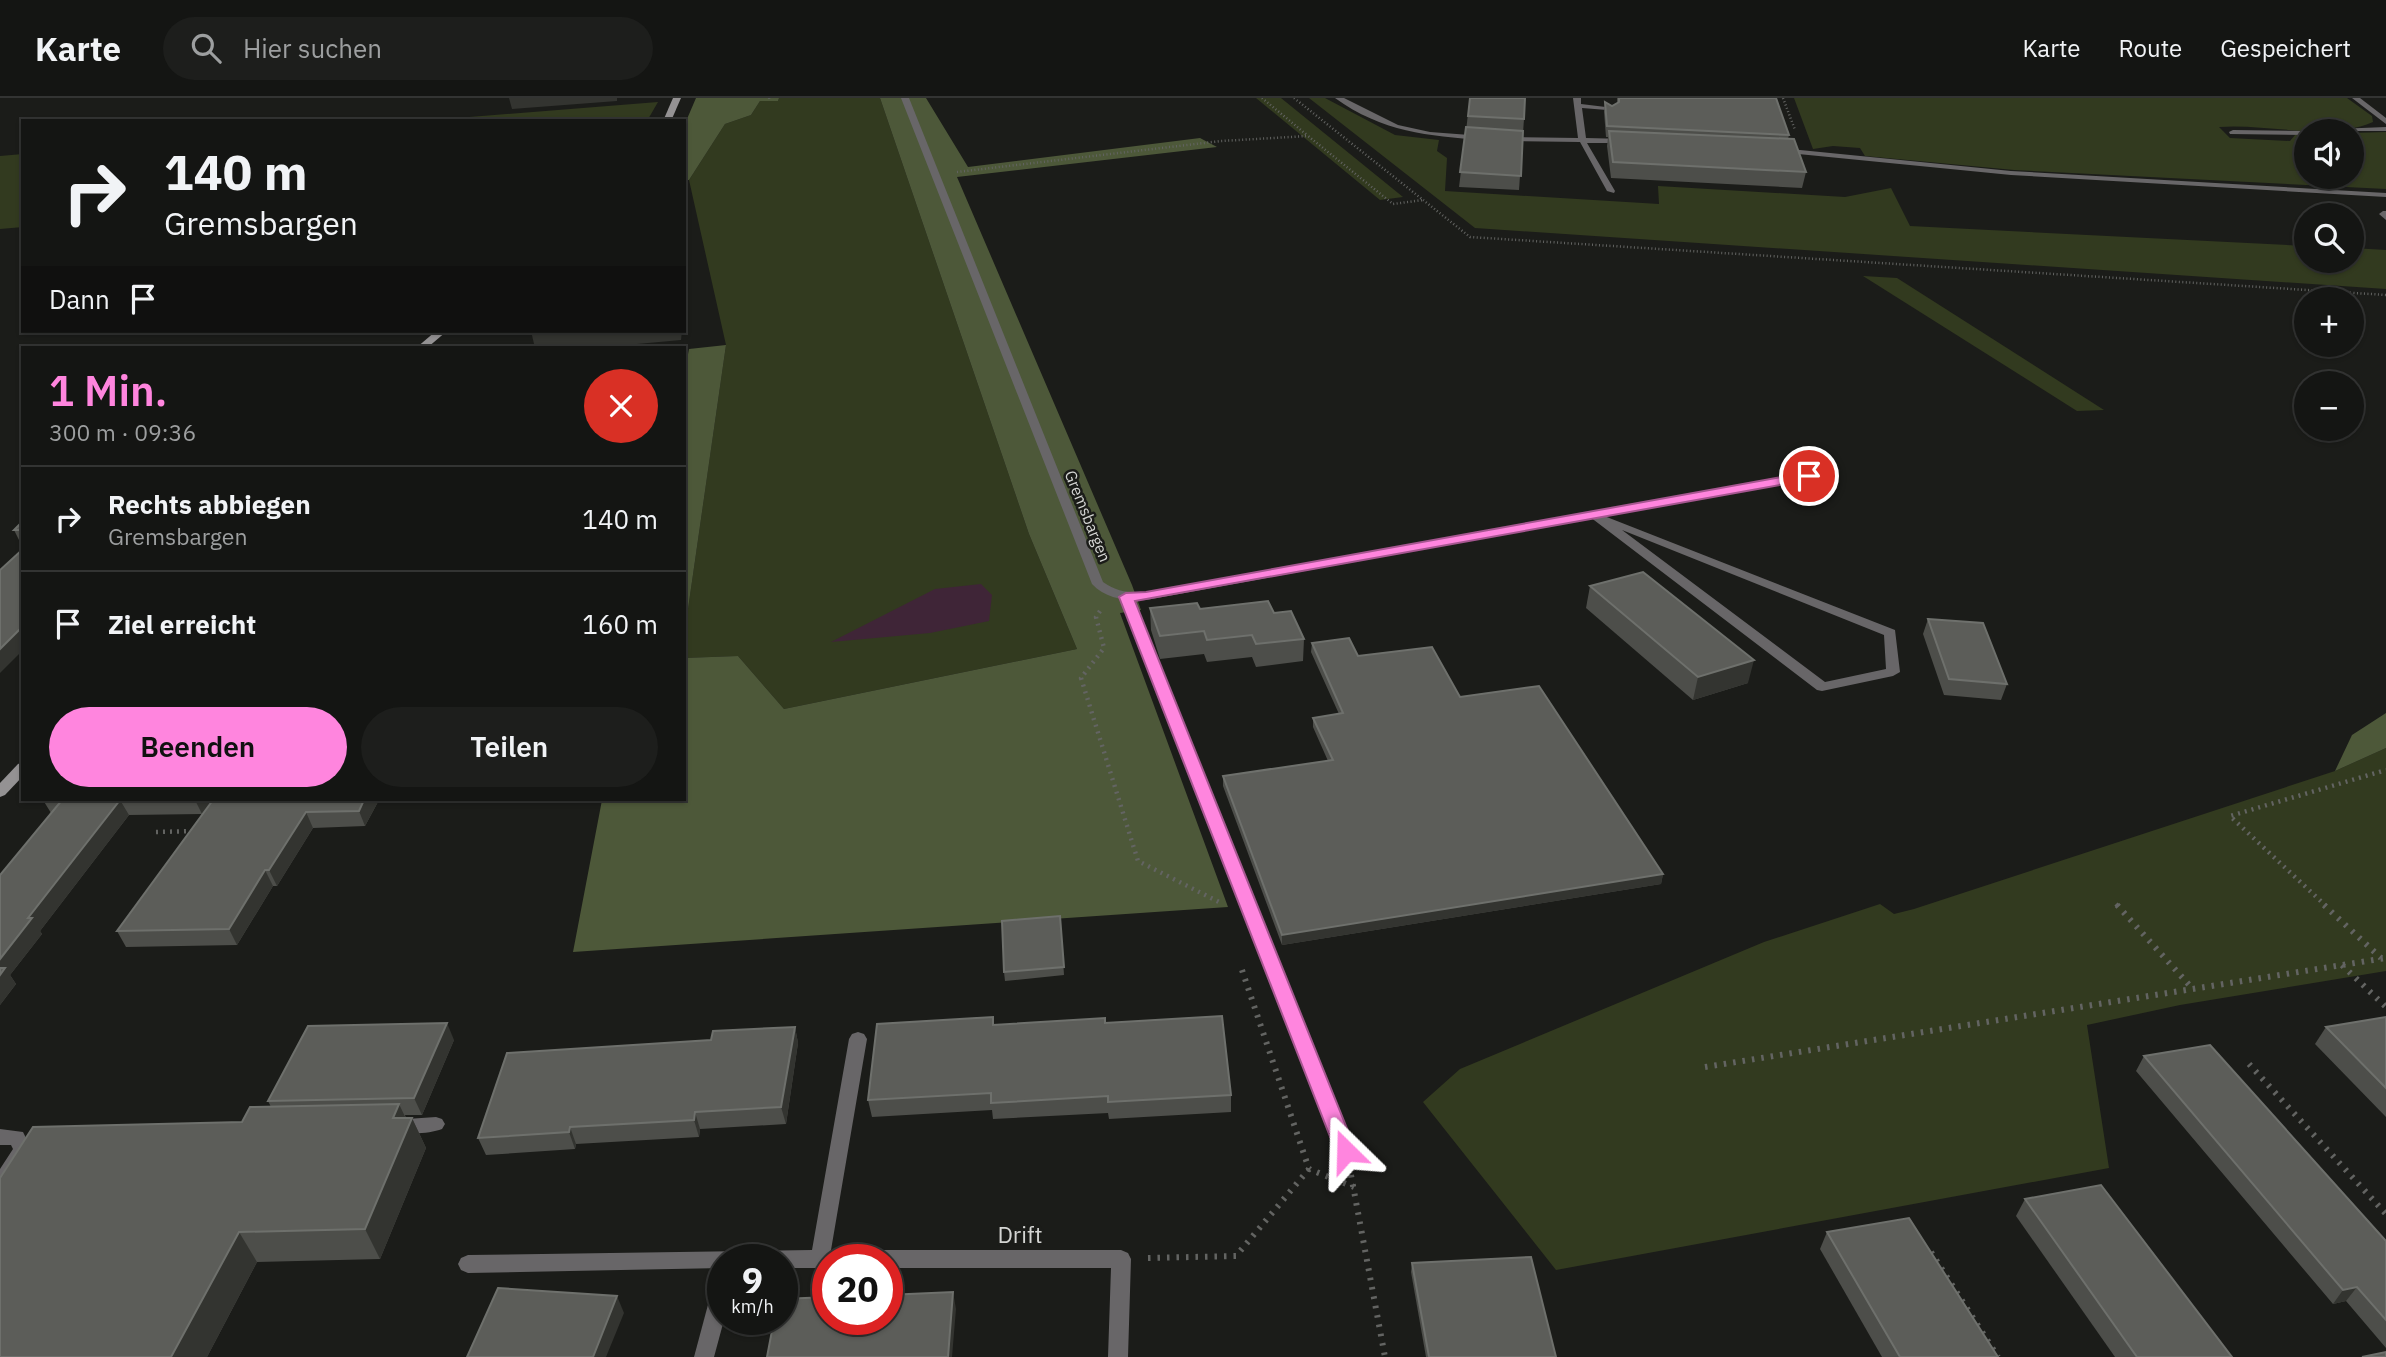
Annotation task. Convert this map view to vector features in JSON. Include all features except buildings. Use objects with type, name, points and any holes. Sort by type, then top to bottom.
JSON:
[{"type":"main road","points":[[668,119],[677,98]]},
{"type":"main road","points":[[423,346],[440,333]]},
{"type":"main road","points":[[0,792],[21,769]]},
{"type":"street","name":"Gremsbargen","points":[[905,98],[933,175],[1098,584],[1110,594]]},
{"type":"street","points":[[1339,98],[1396,127],[1430,134],[1539,141],[1613,137],[1640,142]]},
{"type":"street","points":[[2356,98],[2386,122]]},
{"type":"street","points":[[1611,112],[1610,108],[1577,102],[1582,140],[1611,191]]},
{"type":"street","points":[[2370,109],[2386,110]]},
{"type":"street","points":[[2364,130],[2386,129]]},
{"type":"street","points":[[2234,132],[2294,133]]},
{"type":"street","points":[[1775,149],[2011,173],[2386,195]]},
{"type":"street","points":[[1110,594],[1126,597],[1146,596],[1809,476]]},
{"type":"street","points":[[1594,515],[1890,634],[1893,672],[1822,687],[1594,515]]},
{"type":"street","points":[[1126,597],[1346,1151]]},
{"type":"street","points":[[823,1244],[858,1039]]},
{"type":"street","points":[[381,1125],[436,1124]]},
{"type":"street","points":[[0,1137],[16,1137],[23,1150]]},
{"type":"street","points":[[0,1185],[23,1150],[45,1141]]},
{"type":"street","name":"Drift","points":[[468,1264],[707,1259]]},
{"type":"street","name":"Drift","points":[[903,1259],[1121,1259]]},
{"type":"street","points":[[1118,1357],[1121,1259]]},
{"type":"street","points":[[704,1357],[710,1335]]},
{"type":"path","points":[[1262,98],[1392,204],[1423,200]]},
{"type":"path","points":[[1294,98],[1470,237],[2386,295]]},
{"type":"path","points":[[1783,98],[1802,151]]},
{"type":"path","points":[[1280,136],[1299,128]]},
{"type":"path","points":[[933,175],[1280,136],[1308,136]]},
{"type":"path","points":[[1110,594],[1096,617],[1104,648],[1082,678],[1138,861],[1219,902],[1223,915]]},
{"type":"path","points":[[2384,958],[2230,816],[2379,774],[2386,769]]},
{"type":"path","points":[[2379,774],[2386,779]]},
{"type":"path","points":[[156,832],[207,831]]},
{"type":"path","points":[[2116,904],[2192,988]]},
{"type":"path","points":[[1705,1067],[2384,958]]},
{"type":"path","points":[[1241,965],[1310,1168],[1354,1187]]},
{"type":"path","points":[[2342,965],[2386,1007]]},
{"type":"path","points":[[2249,1064],[2386,1214]]},
{"type":"path","points":[[1346,1151],[1385,1357]]},
{"type":"path","points":[[1121,1259],[1236,1256],[1310,1168]]},
{"type":"path","points":[[1926,1243],[1998,1357]]},
{"type":"green space","points":[[696,98],[779,98],[778,101],[760,101],[751,115],[725,124],[689,180],[686,180],[686,121]]},
{"type":"green space","points":[[779,98],[880,98],[1029,534],[1077,649],[784,709],[738,656],[686,658],[686,623],[726,345],[689,180],[725,124],[751,115],[760,101],[778,101]]},
{"type":"green space","points":[[880,98],[926,98],[968,167],[1200,138],[1217,147],[957,177],[1132,585],[1141,610],[1120,613],[1228,907],[573,952],[602,801],[686,801],[686,658],[738,656],[784,709],[1077,649],[1029,534]]},
{"type":"green space","points":[[1256,98],[1281,98],[1403,197],[1380,200]]},
{"type":"green space","points":[[1309,98],[1325,98],[1395,135],[1439,140],[1437,151],[1447,158],[1445,191],[1659,204],[1658,186],[1845,197],[1891,188],[1910,226],[2294,245],[2294,273],[2364,273],[2364,249],[2386,250],[2386,289],[2364,287],[1475,228]]},
{"type":"green space","points":[[1794,98],[2347,98],[2372,116],[2373,122],[2364,125],[2364,119],[2294,119],[2294,130],[2219,127],[2230,138],[2290,141],[2294,136],[2294,184],[2014,170],[1865,156],[1860,148],[1833,146],[1813,149]]},
{"type":"green space","points":[[658,102],[648,119],[444,119]]},
{"type":"green space","points":[[2386,132],[2386,189],[2364,188],[2364,133]]},
{"type":"green space","points":[[21,154],[21,227],[0,229],[0,156]]},
{"type":"green space","points":[[1863,276],[1897,278],[2104,410],[2077,411]]},
{"type":"green space","points":[[726,345],[686,623],[686,365],[689,349]]},
{"type":"green space","points":[[2386,713],[2386,748],[2335,771],[2352,735]]},
{"type":"green space","points":[[2386,748],[2386,971],[2180,1005],[2087,1025],[2109,1168],[1556,1270],[1423,1102],[1460,1069],[1764,942],[1880,904],[1894,914],[1914,909],[2335,771]]},
{"type":"shaded area","points":[[981,584],[992,595],[989,621],[930,633],[831,642],[935,589]]},
{"type":"route","points":[[1346,1151],[1126,597],[1146,596],[1809,476]]}]
